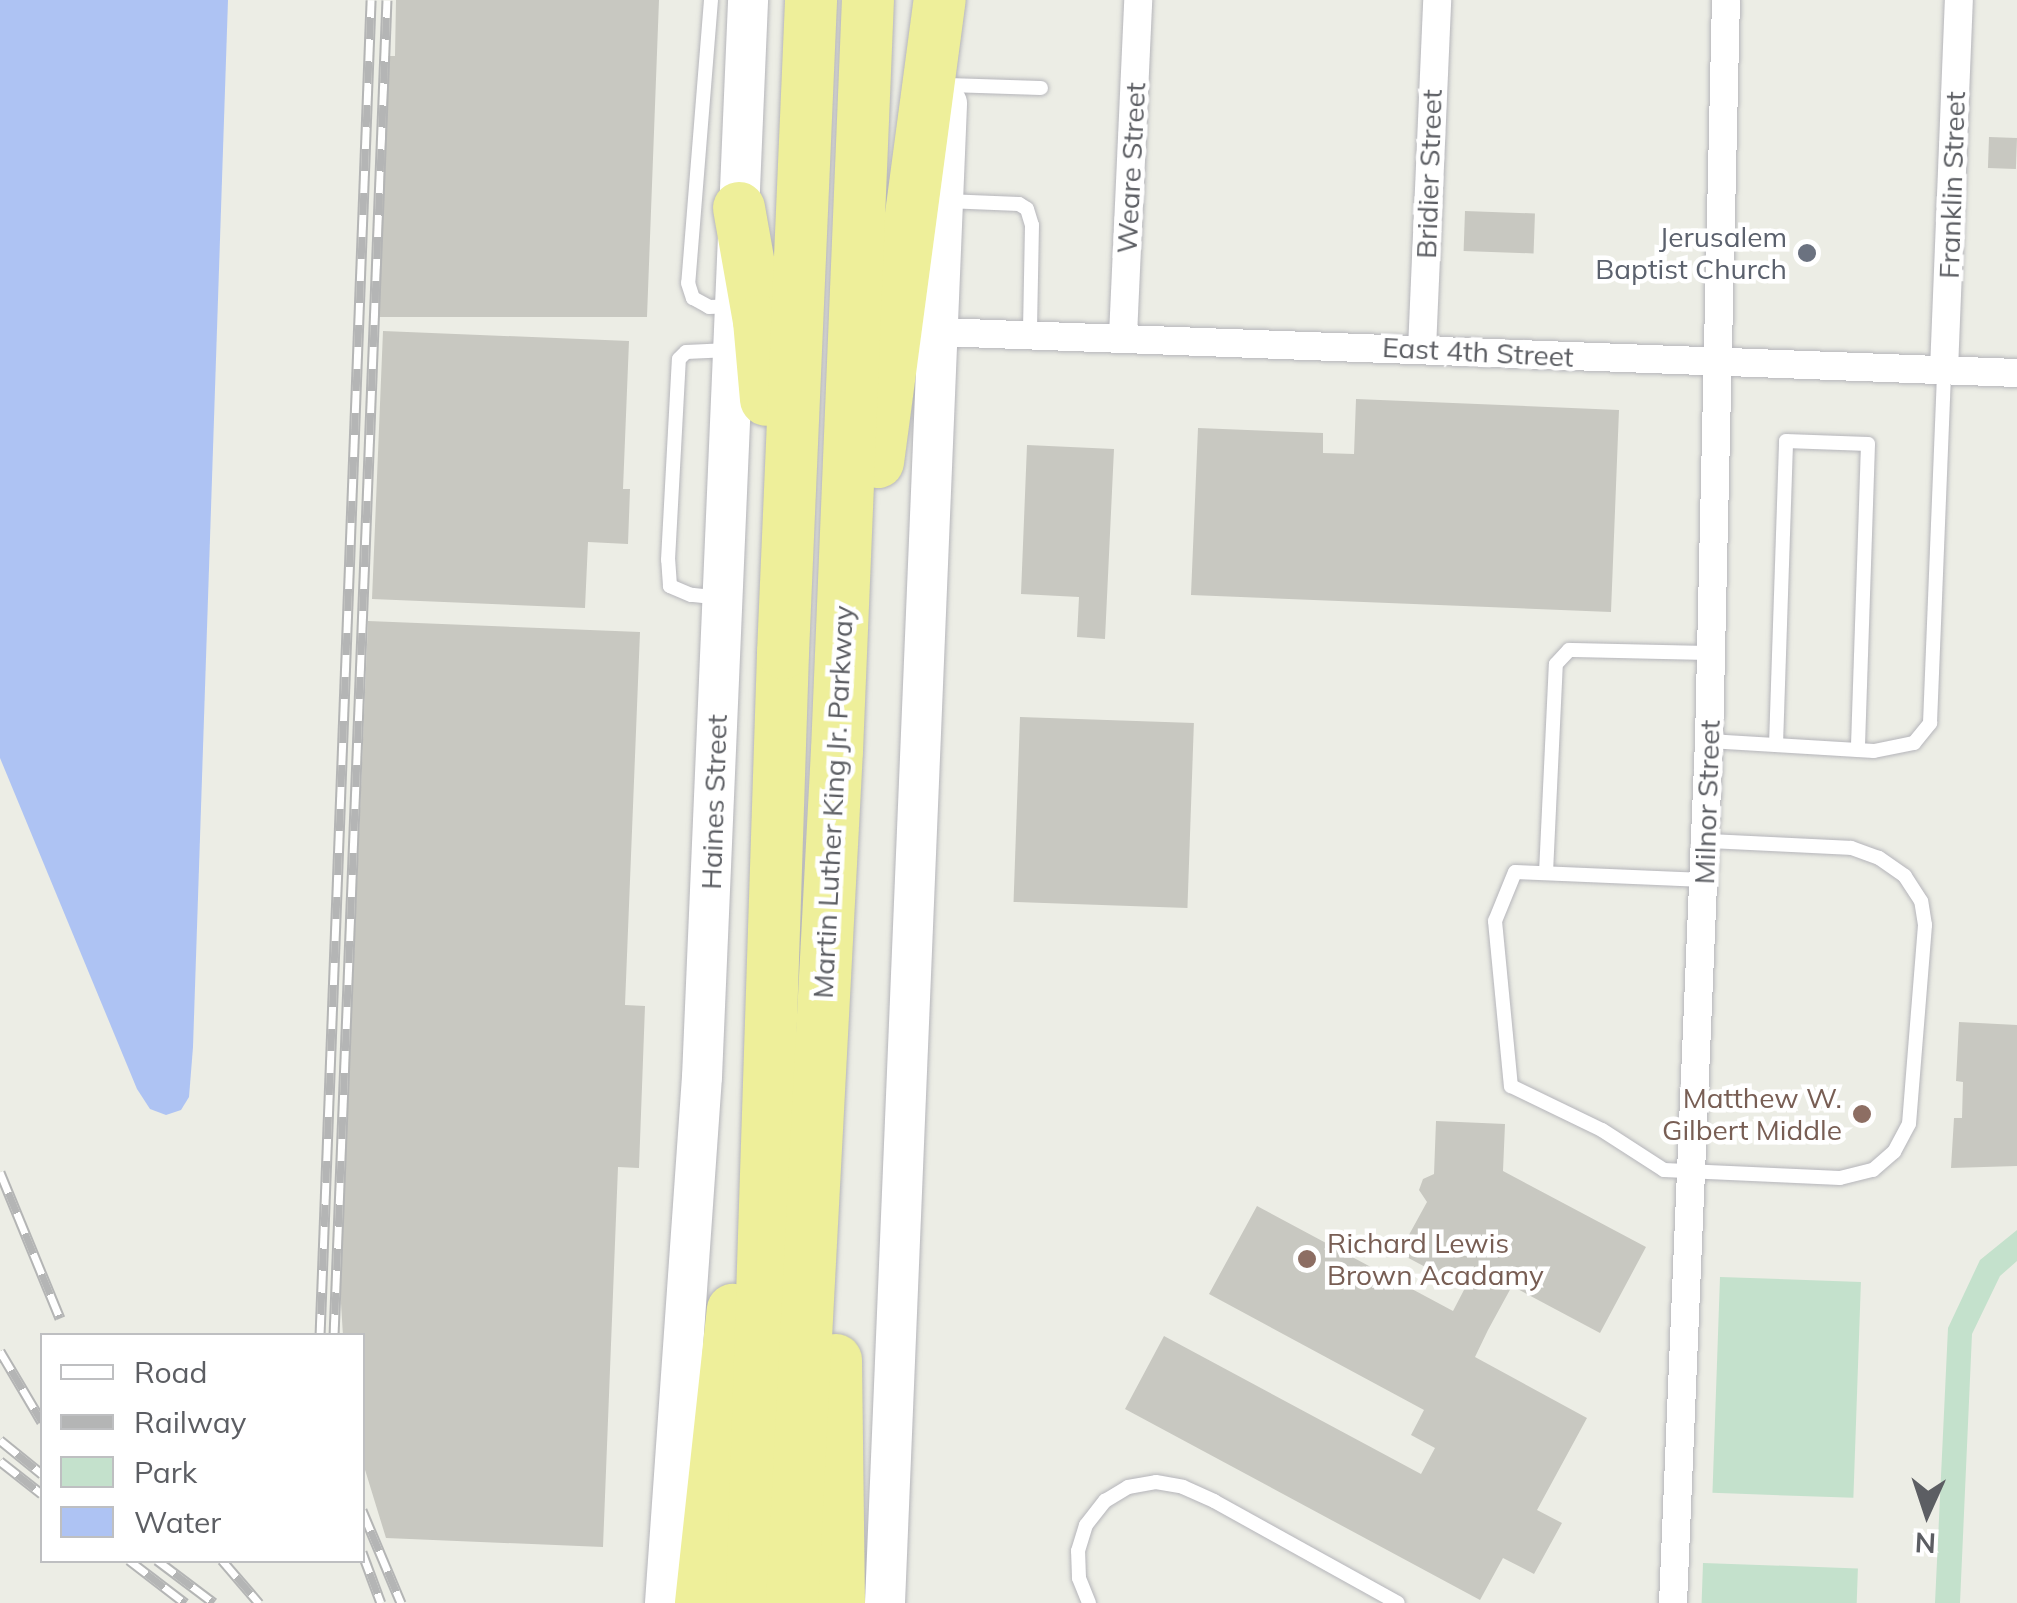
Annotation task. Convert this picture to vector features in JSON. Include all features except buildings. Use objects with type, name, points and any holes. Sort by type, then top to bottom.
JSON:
[{"type":"highway","name":"Martin Luther King Jr. Parkway","points":[[752,1603],[783,653],[811,0]]},
{"type":"highway","name":"Martin Luther King Jr. Parkway","points":[[792,1603],[829,907],[868,0]]},
{"type":"highway","points":[[836,751],[940,0]]},
{"type":"highway","points":[[739,208],[761,339],[783,653]]},
{"type":"highway","points":[[829,907],[839,1603]]},
{"type":"highway","points":[[701,1603],[737,1282],[765,1167]]},
{"type":"street","name":"Haines Street","points":[[666,1603],[693,1248],[748,0]]},
{"type":"street","points":[[885,1603],[940,332],[948,0]]},
{"type":"street","name":"Weare Street","points":[[1123,336],[1138,0]]},
{"type":"street","name":"Bridier Street","points":[[1422,349],[1437,0]]},
{"type":"street","name":"Milnor Street","points":[[1673,1603],[1706,841],[1726,0]]},
{"type":"street","name":"Franklin Street","points":[[1944,370],[1958,0]]},
{"type":"street","name":"East 4th Street","points":[[940,332],[2017,373]]},
{"type":"lane","points":[[711,0],[688,283],[693,298],[709,306],[735,306]]},
{"type":"lane","points":[[948,85],[1041,88]]},
{"type":"lane","points":[[944,201],[1020,204],[1027,208],[1032,225],[1030,334]]},
{"type":"lane","points":[[722,598],[690,595],[670,586],[668,560],[679,359],[686,352],[733,350]]},
{"type":"lane","points":[[1709,741],[1858,750],[1914,743],[1930,722],[1944,370]]},
{"type":"lane","points":[[1776,745],[1786,441],[1868,444],[1858,750]]},
{"type":"lane","points":[[1546,873],[1556,664],[1569,650],[1712,653]]},
{"type":"lane","points":[[1704,880],[1515,872],[1496,921],[1511,1086],[1602,1130],[1664,1170],[1691,1175],[1840,1178],[1873,1170],[1894,1152],[1910,1124],[1924,924],[1921,901],[1906,876],[1879,858],[1851,848],[1706,841]]},
{"type":"lane","points":[[1090,1603],[1079,1578],[1078,1550],[1086,1524],[1105,1501],[1128,1487],[1156,1482],[1183,1486],[1214,1501],[1398,1603]]},
{"type":"green space","points":[[2017,1230],[2017,1261],[2000,1276],[1972,1334],[1960,1603],[1935,1603],[1948,1328],[1980,1260]]},
{"type":"green space","points":[[1720,1277],[1861,1282],[1853,1498],[1712,1493]]},
{"type":"green space","points":[[1703,1563],[1858,1568],[1857,1603],[1702,1603]]},
{"type":"water","points":[[0,0],[228,0],[193,1047],[189,1097],[181,1110],[166,1115],[150,1109],[137,1089],[0,758]]},
{"type":"railway","points":[[320,1333],[371,0]]},
{"type":"railway","points":[[334,1333],[387,0]]},
{"type":"railway","points":[[0,1172],[60,1318]]},
{"type":"railway","points":[[0,1351],[40,1419]]},
{"type":"railway","points":[[0,1440],[40,1472]]},
{"type":"railway","points":[[0,1461],[40,1492]]},
{"type":"railway","points":[[365,1517],[401,1603]]},
{"type":"railway","points":[[365,1560],[381,1603]]},
{"type":"railway","points":[[133,1563],[185,1603]]},
{"type":"railway","points":[[161,1563],[214,1603]]},
{"type":"railway","points":[[225,1563],[259,1603]]},
{"type":"place","name":"Jerusalem Baptist Church","points":[[1807,253]]},
{"type":"place","name":"Matthew W. Gilbert Middle","points":[[1862,1114]]},
{"type":"place","name":"Richard Lewis Brown Acadamy","points":[[1307,1259]]}]
